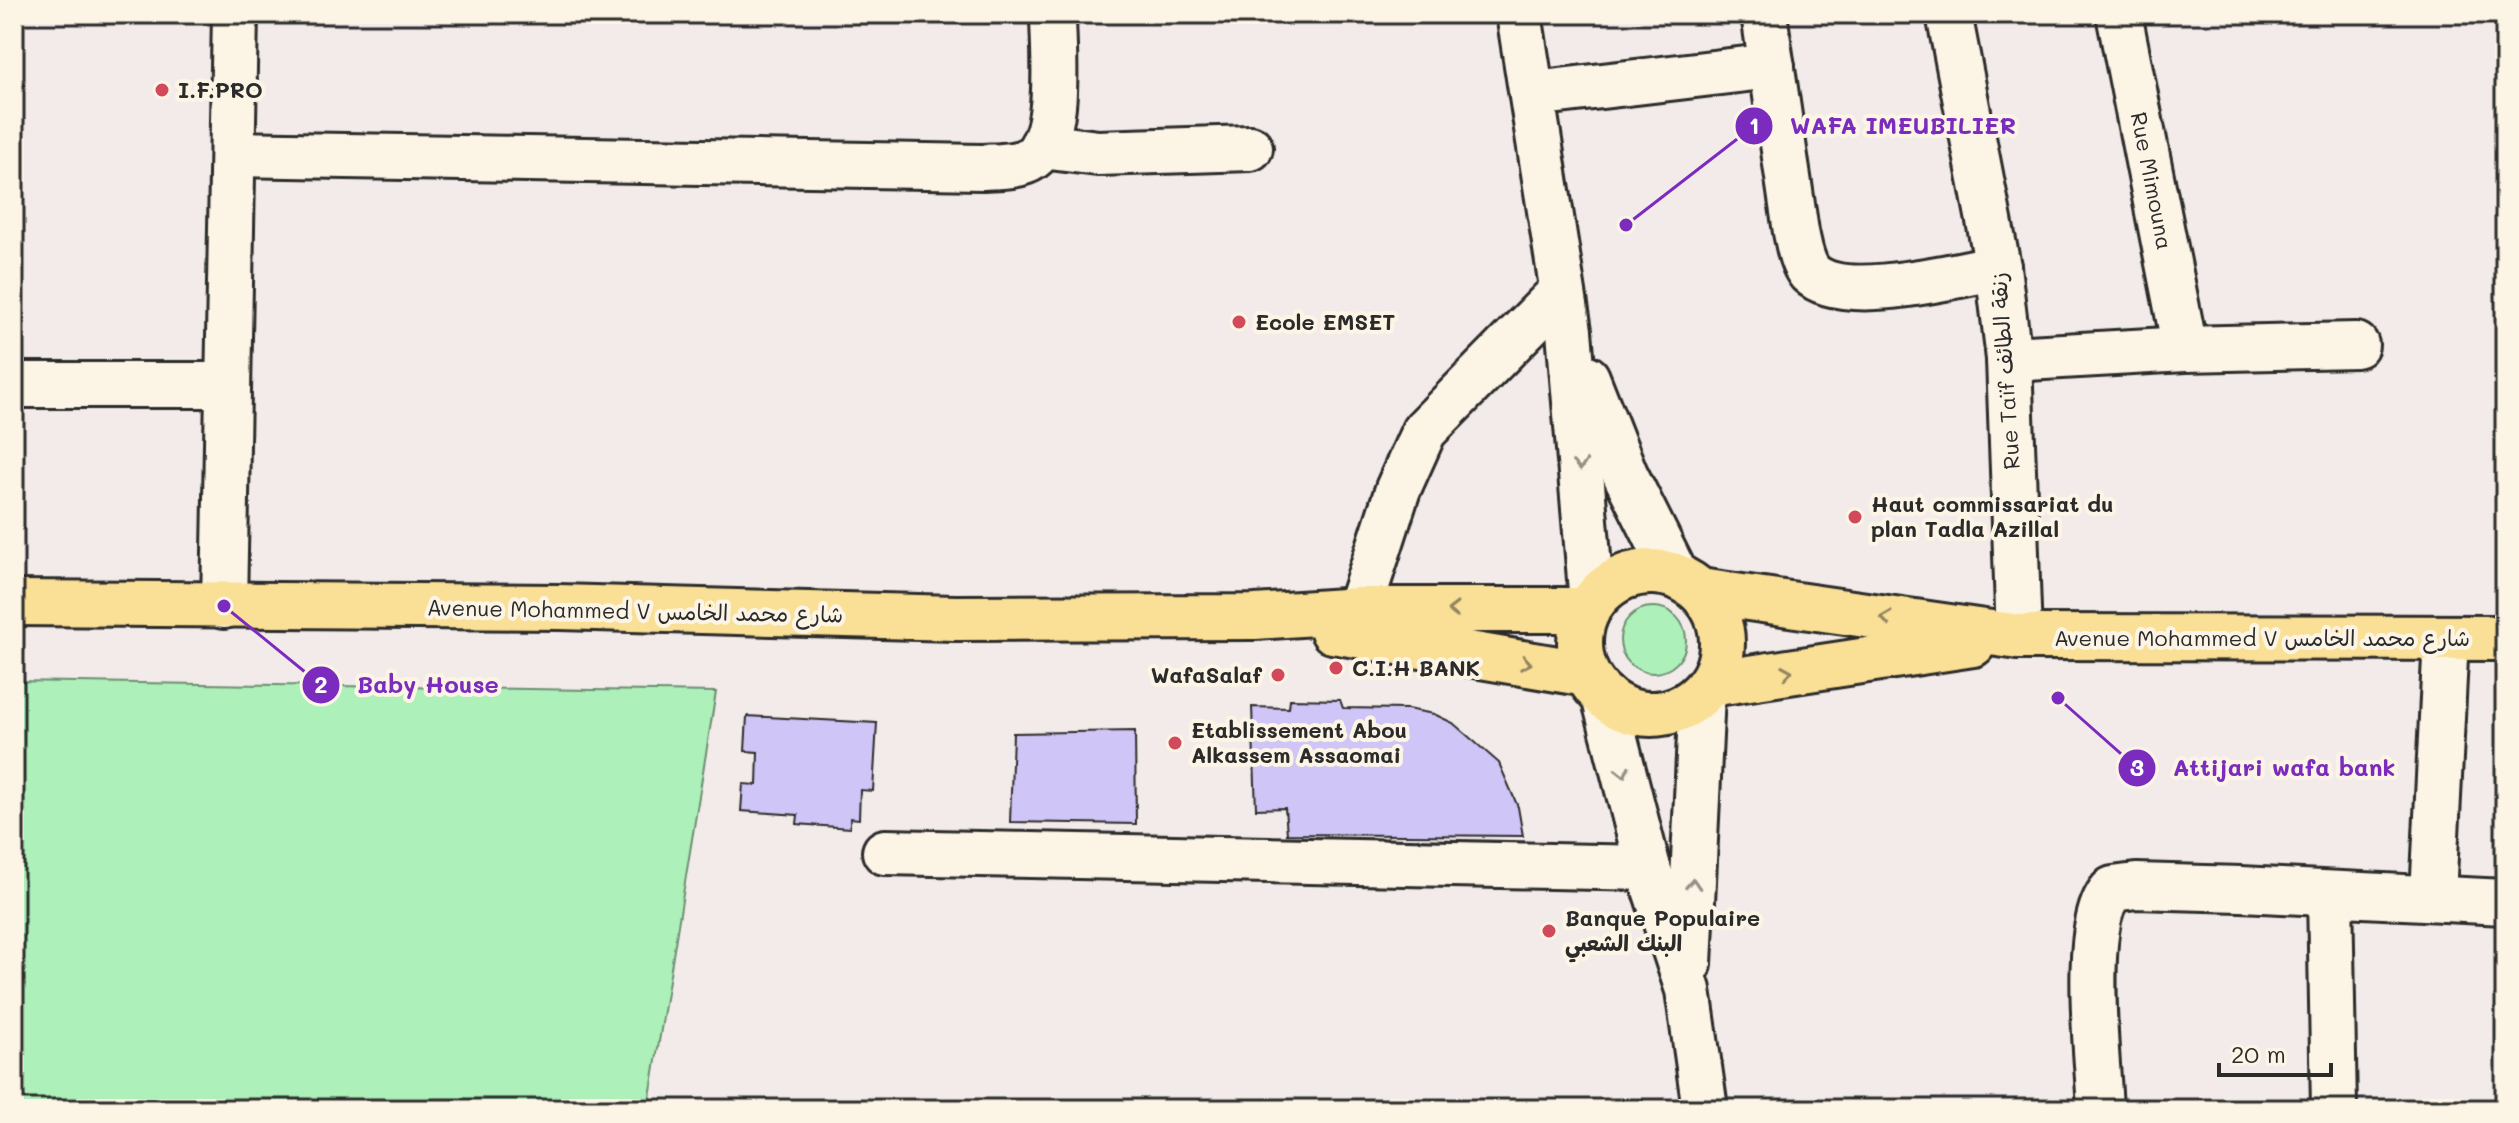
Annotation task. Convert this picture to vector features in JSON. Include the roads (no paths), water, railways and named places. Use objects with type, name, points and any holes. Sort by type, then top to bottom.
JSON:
[{"type":"main road","points":[[1688,583],[1721,626],[1723,646],[1719,666],[1706,689],[1684,707],[1664,713],[1642,714],[1622,708],[1595,685],[1580,653],[1581,631],[1590,607],[1604,589],[1638,572],[1688,583],[2019,637]]},
{"type":"main road","name":"Avenue Mohammed V شارع محمد الخامس","points":[[14,603],[559,607],[955,618],[1255,617]]},
{"type":"main road","points":[[1255,617],[1359,610],[1590,607]]},
{"type":"main road","points":[[1255,617],[1595,685]]},
{"type":"main road","points":[[1706,689],[2019,637]]},
{"type":"main road","name":"Avenue Mohammed V شارع محمد الخامس","points":[[2019,637],[2505,638]]},
{"type":"street","points":[[224,606],[235,14]]},
{"type":"street","points":[[233,154],[983,167],[1028,161],[1042,146],[1051,118],[1053,14]]},
{"type":"street","points":[[1519,14],[1566,311],[1590,607]]},
{"type":"street","points":[[1764,14],[1804,262],[1811,274],[1829,284],[1863,287],[1998,267]]},
{"type":"street","name":"Rue Taïf زنقة الطائف","points":[[1949,14],[1998,267],[2009,359],[2019,637]]},
{"type":"street","name":"Rue Mimouna","points":[[2119,14],[2185,349]]},
{"type":"street","points":[[1534,94],[1772,66]]},
{"type":"street","points":[[1042,146],[1098,153],[1250,148]]},
{"type":"street","points":[[1566,311],[1625,474],[1688,583]]},
{"type":"street","points":[[1359,610],[1398,489],[1424,431],[1566,311]]},
{"type":"street","points":[[2009,359],[2185,349],[2356,345]]},
{"type":"street","points":[[14,385],[226,385]]},
{"type":"street","points":[[2433,896],[2446,638]]},
{"type":"street","points":[[1595,685],[1648,868],[1688,990],[1705,1109]]},
{"type":"street","points":[[1688,990],[1706,689]]},
{"type":"street","points":[[885,852],[1648,868]]},
{"type":"street","points":[[2100,1109],[2093,939],[2102,905],[2111,891],[2136,886],[2433,896],[2505,902]]},
{"type":"street","points":[[2330,894],[2334,1109]]},
{"type":"place","name":"I.F.PRO","points":[[162,90]]},
{"type":"place","name":"WAFA IMEUBILIER","points":[[1626,225]]},
{"type":"place","name":"Ecole EMSET","points":[[1239,322]]},
{"type":"place","name":"Haut commissariat du plan Tadla Azillal","points":[[1855,517]]},
{"type":"place","name":"Baby House","points":[[224,606]]},
{"type":"place","name":"C.I.H BANK","points":[[1336,668]]},
{"type":"place","name":"WafaSalaf","points":[[1278,675]]},
{"type":"place","name":"Attijari wafa bank","points":[[2058,698]]},
{"type":"place","name":"Etablissement Abou Alkassem Assaomai","points":[[1175,743]]},
{"type":"place","name":"Banque Populaire البنك الشعبي","points":[[1549,931]]}]
